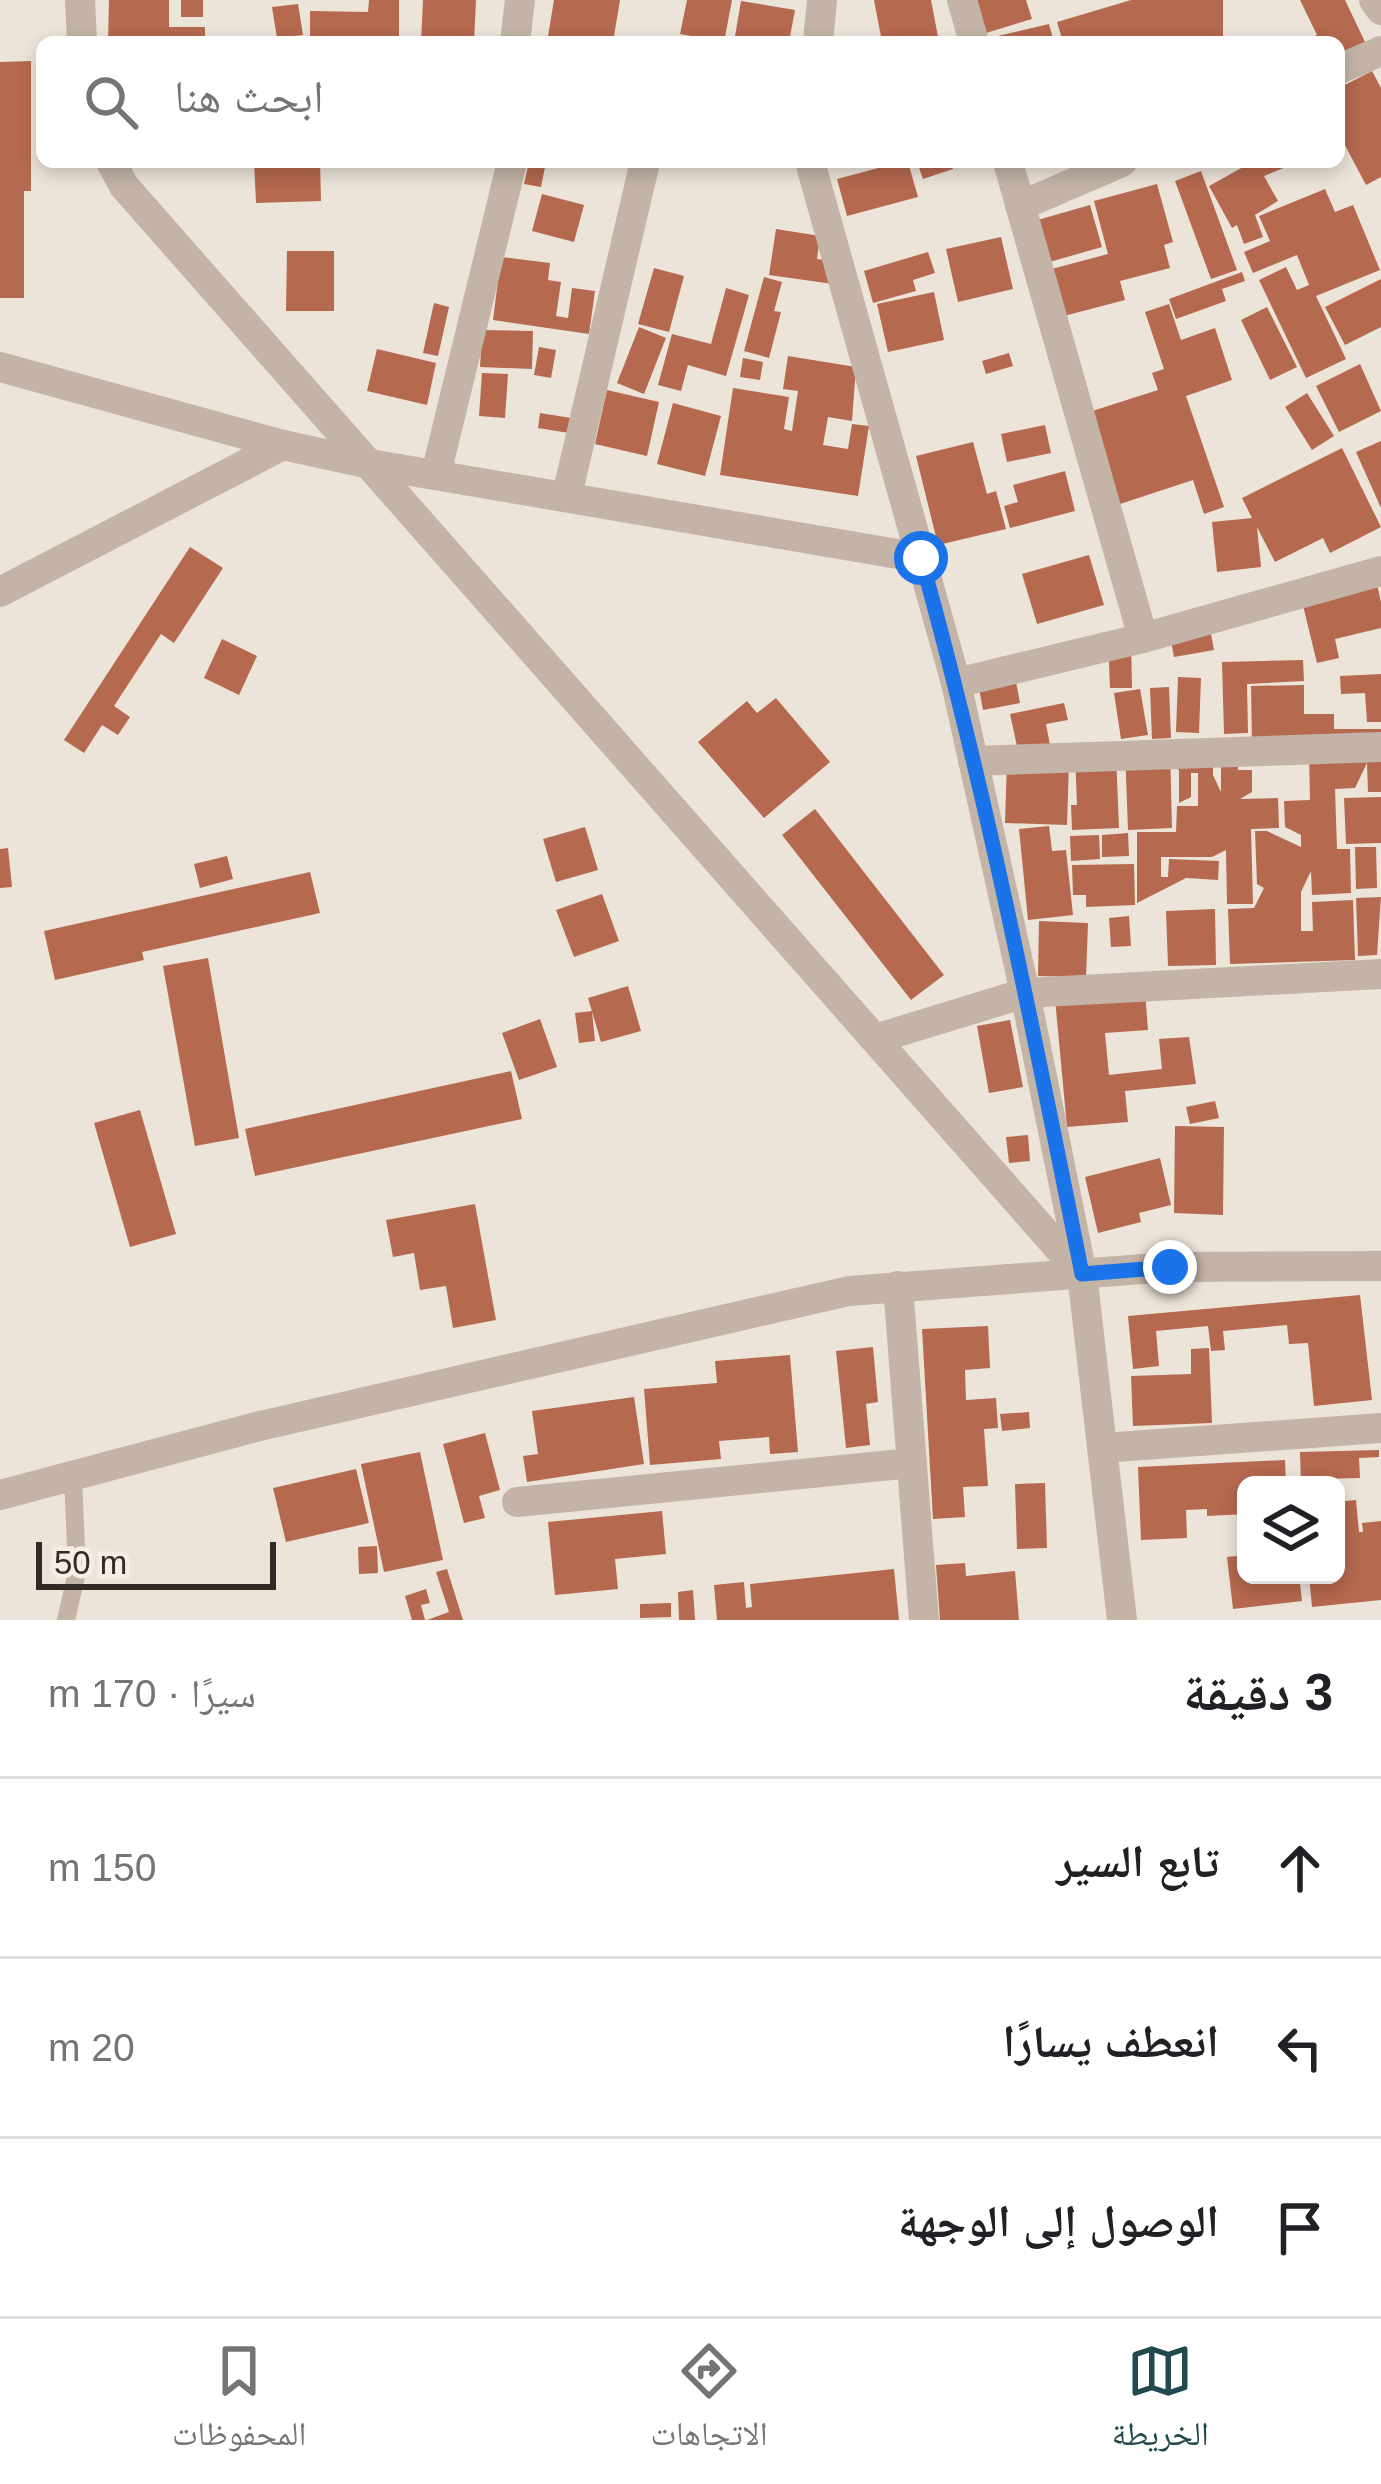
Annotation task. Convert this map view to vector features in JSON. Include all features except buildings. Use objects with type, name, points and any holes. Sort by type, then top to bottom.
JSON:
[{"type":"street","points":[[80,0],[82,36]]},
{"type":"street","points":[[516,36],[520,0]]},
{"type":"street","points":[[819,36],[822,0]]},
{"type":"street","points":[[962,0],[972,36]]},
{"type":"street","points":[[1374,0],[1381,10]]},
{"type":"street","points":[[1345,66],[1381,51]]},
{"type":"street","points":[[114,168],[124,186],[1082,1274]]},
{"type":"street","points":[[436,474],[511,168]]},
{"type":"street","points":[[567,495],[644,168]]},
{"type":"street","points":[[812,168],[956,682],[1025,993],[1082,1274],[1122,1620]]},
{"type":"street","points":[[1010,168],[1143,638]]},
{"type":"street","points":[[1020,206],[1108,168]]},
{"type":"street","points":[[0,367],[283,445],[370,464],[921,558]]},
{"type":"street","points":[[0,592],[283,445]]},
{"type":"street","points":[[956,682],[1143,638],[1381,572]]},
{"type":"street","points":[[974,760],[1381,747]]},
{"type":"street","points":[[875,1039],[1025,993],[1381,974]]},
{"type":"street","points":[[0,1495],[260,1426],[756,1310],[898,1286],[1170,1267],[1380,1274]]},
{"type":"street","points":[[898,1286],[925,1620]]},
{"type":"street","points":[[1102,1448],[1381,1428]]},
{"type":"street","points":[[517,1502],[912,1463]]},
{"type":"lane","points":[[66,1620],[77,1572],[73,1476]]},
{"type":"route","points":[[921,558],[956,682],[1082,1274],[1170,1267]]}]
